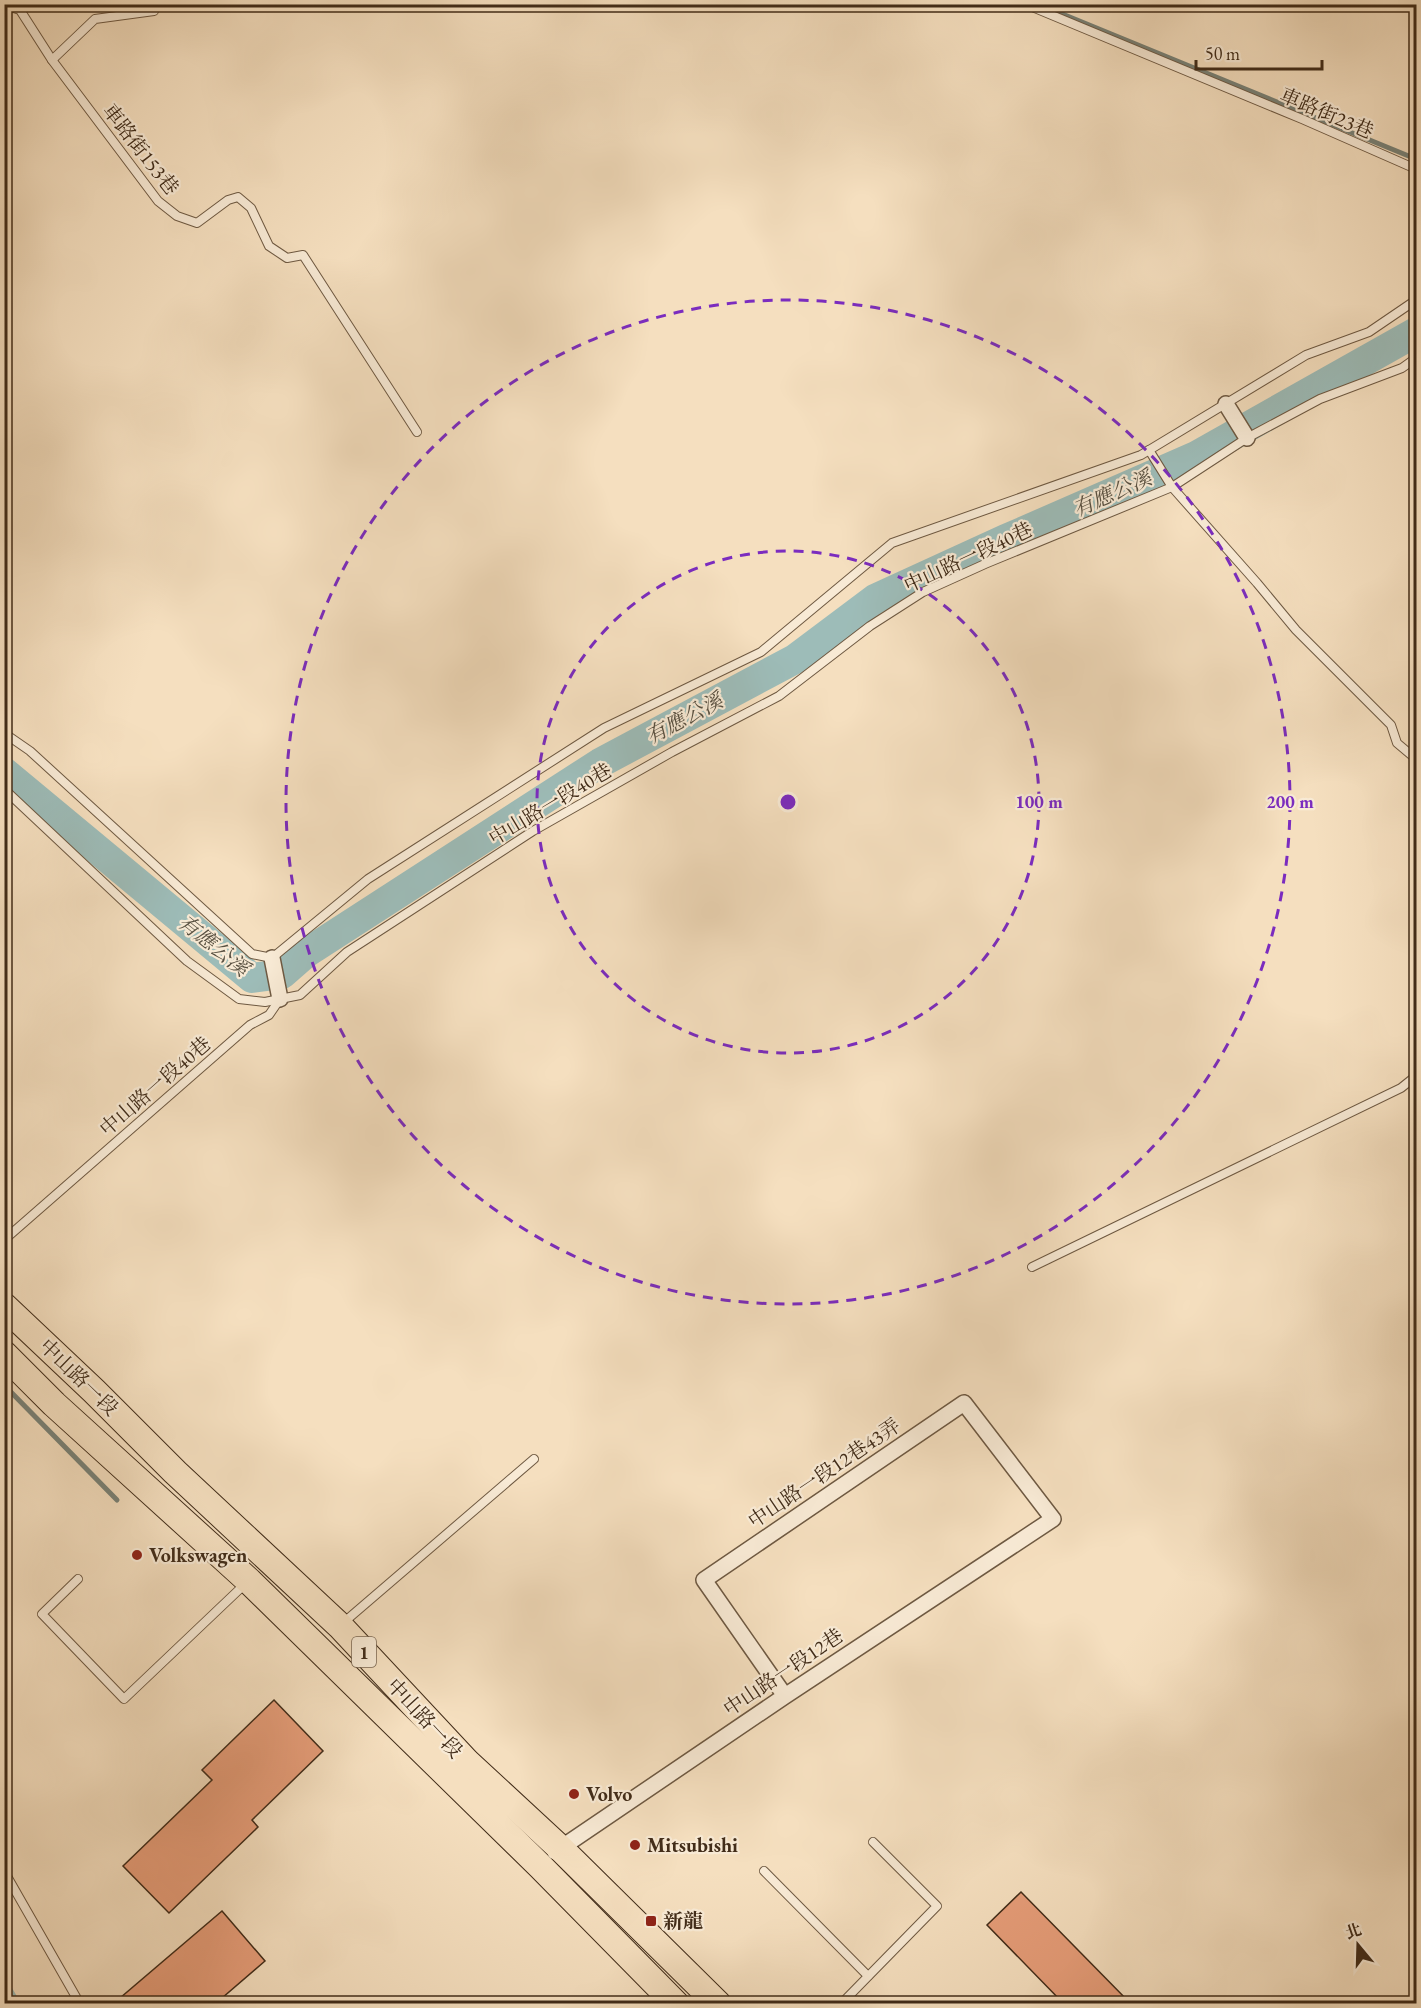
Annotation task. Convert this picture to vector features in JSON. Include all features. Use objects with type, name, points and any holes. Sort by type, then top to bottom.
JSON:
[{"type":"main road","name":"中山路一段","points":[[4,1306],[175,1472],[340,1626],[467,1762],[560,1848],[718,2004]]},
{"type":"main road","name":"中山路一段","points":[[4,1354],[54,1404],[249,1581],[540,1866],[676,2004]]},
{"type":"main road","points":[[153,1494],[175,1472]]},
{"type":"street","points":[[1226,404],[1248,438]]},
{"type":"street","points":[[272,958],[280,999]]},
{"type":"street","name":"中山路一段12巷43弄","points":[[785,1696],[704,1580],[964,1403],[1053,1519]]},
{"type":"street","name":"中山路一段12巷","points":[[540,1866],[560,1848],[1053,1519]]},
{"type":"lane","name":"車路街23巷","points":[[1025,4],[1416,169]]},
{"type":"lane","name":"車路街153巷","points":[[4,5],[20,10],[52,60],[158,201],[177,216],[197,223],[228,200],[238,197],[251,208],[269,246],[287,258],[303,255],[417,432]]},
{"type":"lane","points":[[52,60],[95,19],[154,11]]},
{"type":"lane","name":"中山路一段40巷","points":[[272,958],[368,879],[604,728],[761,652],[892,543],[1141,455],[1306,355],[1369,332],[1416,300]]},
{"type":"lane","name":"中山路一段40巷","points":[[4,1240],[250,1025],[269,1015],[280,999],[300,995],[347,952],[532,831],[672,752],[779,696],[870,626],[923,592],[1172,487],[1248,438],[1320,399],[1402,368],[1416,358]]},
{"type":"lane","points":[[1149,450],[1172,487],[1296,630],[1391,725],[1397,743],[1416,759]]},
{"type":"lane","points":[[4,734],[30,751],[252,954],[272,958]]},
{"type":"lane","points":[[4,789],[187,961],[238,999],[266,1002],[280,999]]},
{"type":"lane","points":[[1032,1267],[1401,1088],[1416,1076]]},
{"type":"lane","points":[[340,1626],[534,1459]]},
{"type":"lane","points":[[78,1579],[42,1614],[124,1699],[249,1581]]},
{"type":"lane","points":[[841,2004],[937,1906],[873,1842]]},
{"type":"lane","points":[[4,1871],[80,2004]]},
{"type":"lane","points":[[764,1871],[868,1976]]},
{"type":"building","points":[[274,1700],[323,1751],[252,1820],[258,1827],[169,1913],[123,1866],[212,1780],[202,1770]]},
{"type":"building","points":[[1021,1892],[1131,2004],[1064,2004],[987,1925]]},
{"type":"building","points":[[222,1911],[265,1961],[215,2004],[113,2004]]},
{"type":"waterway","points":[[1038,4],[1416,159]]},
{"type":"waterway","name":"有應公溪","points":[[4,772],[252,978],[282,974],[306,953],[600,763],[795,659],[875,599],[1196,456],[1416,332]]},
{"type":"waterway","points":[[4,1385],[117,1500]]},
{"type":"waterway","points":[[4,1992],[11,2004]]},
{"type":"place","name":"Volkswagen","points":[[137,1555]]},
{"type":"place","name":"Volvo","points":[[574,1794]]},
{"type":"place","name":"Mitsubishi","points":[[635,1845]]},
{"type":"place","name":"新龍","points":[[651,1921]]}]
